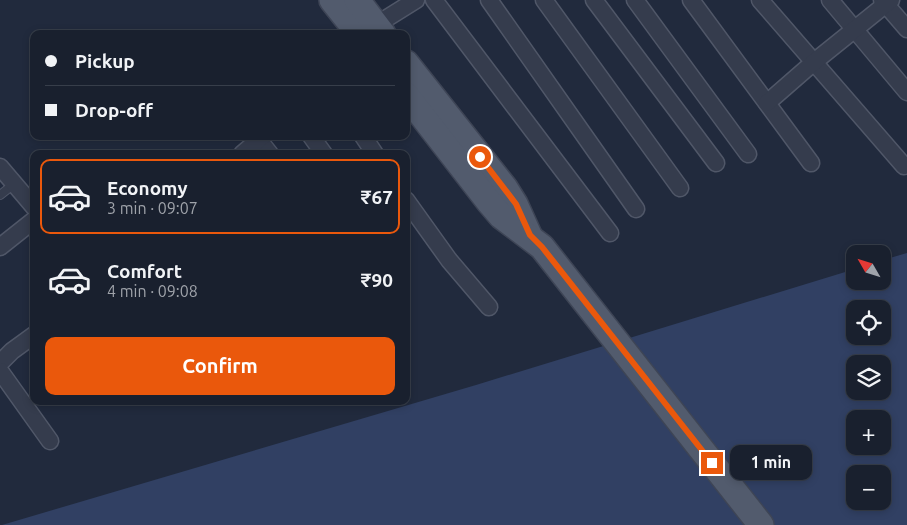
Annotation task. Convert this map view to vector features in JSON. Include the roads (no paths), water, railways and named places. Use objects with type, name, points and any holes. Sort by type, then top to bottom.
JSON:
[{"type":"main road","points":[[332,0],[372,30]]},
{"type":"main road","points":[[357,0],[372,30]]},
{"type":"main road","points":[[410,68],[505,188],[536,241],[761,525]]},
{"type":"main road","points":[[410,100],[501,216],[536,241]]},
{"type":"street","points":[[374,30],[416,0]]},
{"type":"street","points":[[434,0],[610,233]]},
{"type":"street","points":[[490,0],[636,209]]},
{"type":"street","points":[[544,0],[680,188]]},
{"type":"street","points":[[594,0],[716,163]]},
{"type":"street","points":[[634,0],[748,154]]},
{"type":"street","points":[[691,0],[811,163]]},
{"type":"street","points":[[760,0],[904,166]]},
{"type":"street","points":[[830,0],[907,92]]},
{"type":"street","points":[[767,103],[886,1],[907,29]]},
{"type":"street","points":[[247,150],[259,140]]},
{"type":"street","points":[[0,167],[30,202]]},
{"type":"street","points":[[410,206],[449,260],[490,307]]},
{"type":"street","points":[[0,247],[30,223]]},
{"type":"street","points":[[0,363],[12,351],[30,338]]},
{"type":"street","points":[[0,371],[50,441]]},
{"type":"lane","points":[[0,195],[14,184]]},
{"type":"water","points":[[907,253],[907,525],[2,525],[410,405],[846,272],[846,290],[891,290],[891,258]]}]
